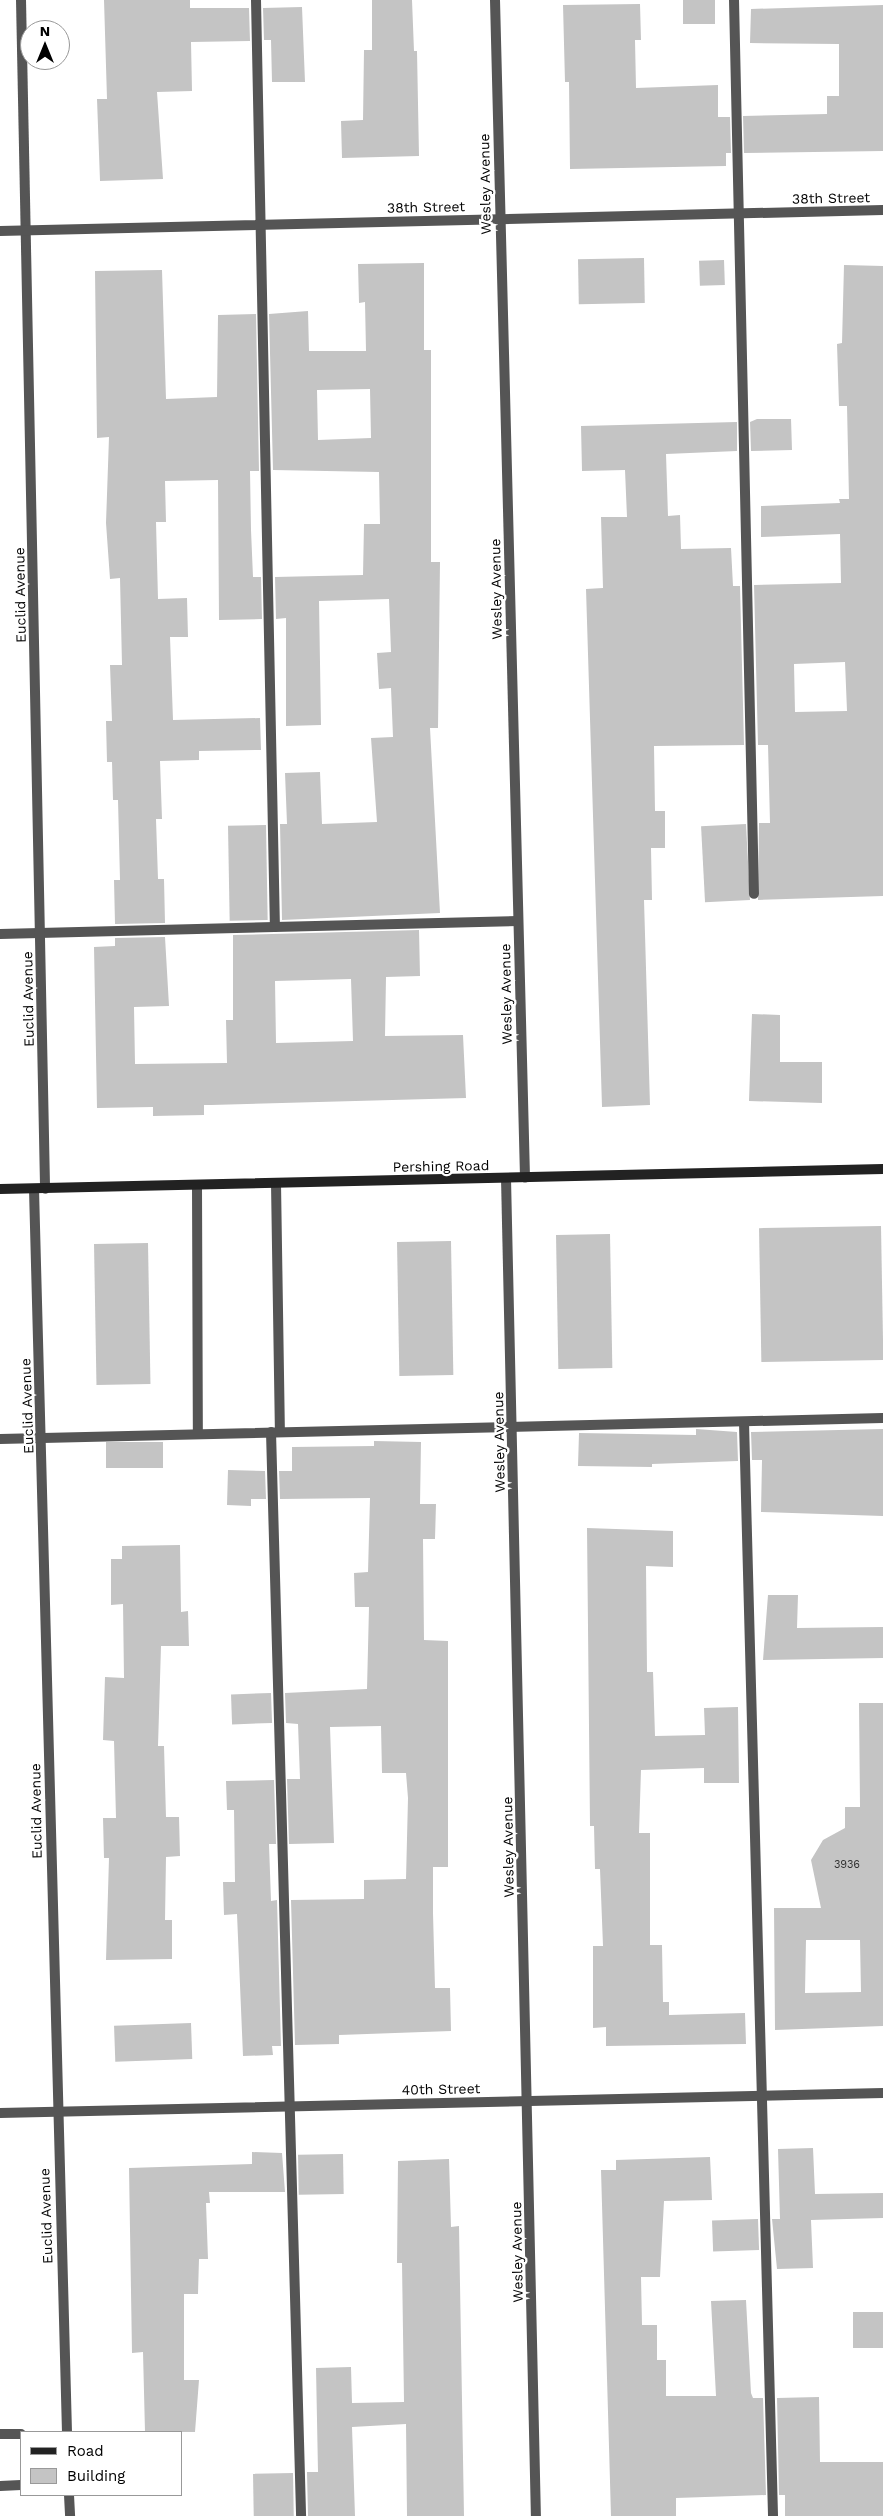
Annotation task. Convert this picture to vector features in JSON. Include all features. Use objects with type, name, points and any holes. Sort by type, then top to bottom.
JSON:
[{"type":"main road","name":"Pershing Road","points":[[0,1189],[883,1169]]},
{"type":"street","name":"Euclid Avenue","points":[[22,0],[46,1188]]},
{"type":"street","points":[[256,0],[275,928]]},
{"type":"street","name":"Wesley Avenue","points":[[495,0],[524,1178]]},
{"type":"street","points":[[734,0],[754,894]]},
{"type":"street","name":"38th Street","points":[[0,230],[883,210]]},
{"type":"street","points":[[0,934],[518,921]]},
{"type":"street","name":"Wesley Avenue","points":[[506,1178],[536,2516]]},
{"type":"street","points":[[276,1183],[275,1432],[301,2516]]},
{"type":"street","points":[[196,1185],[198,1434]]},
{"type":"street","name":"Euclid Avenue","points":[[34,1188],[42,1438],[56,2112],[67,2431]]},
{"type":"street","points":[[0,1439],[883,1418]]},
{"type":"street","points":[[744,1422],[773,2516]]},
{"type":"street","name":"40th Street","points":[[0,2113],[883,2093]]},
{"type":"street","points":[[0,2434],[20,2434]]},
{"type":"street","points":[[0,2486],[20,2485]]},
{"type":"street","points":[[69,2496],[70,2516]]},
{"type":"building","points":[[104,0],[190,0],[190,8],[249,8],[250,41],[191,42],[192,91],[157,92],[163,179],[100,181],[97,99],[107,99]]},
{"type":"building","points":[[372,0],[412,0],[414,51],[417,51],[419,156],[342,158],[341,121],[363,120],[364,50],[372,50]]},
{"type":"building","points":[[683,0],[715,0],[715,24],[683,24]]},
{"type":"building","points":[[640,4],[641,40],[635,40],[636,88],[718,85],[718,117],[730,117],[731,153],[726,153],[726,166],[570,169],[569,82],[565,82],[563,5]]},
{"type":"building","points":[[883,5],[883,151],[744,153],[743,116],[827,114],[827,96],[839,96],[839,44],[750,43],[751,9]]},
{"type":"building","points":[[302,7],[305,82],[272,82],[271,40],[264,40],[263,8]]},
{"type":"building","points":[[644,258],[645,303],[579,304],[578,259]]},
{"type":"building","points":[[724,260],[725,285],[700,286],[699,261]]},
{"type":"building","points":[[424,263],[424,350],[431,350],[431,562],[440,562],[438,728],[430,728],[440,913],[282,920],[280,824],[287,824],[285,773],[320,772],[322,824],[377,822],[371,738],[393,737],[391,688],[379,689],[377,653],[391,652],[389,599],[319,601],[321,725],[286,726],[286,618],[276,619],[275,577],[363,575],[364,524],[380,524],[379,472],[273,470],[269,314],[308,311],[309,351],[366,351],[365,302],[359,303],[358,264]],"holes":[[[370,389],[371,438],[318,440],[317,390]]]},
{"type":"building","points":[[844,265],[883,266],[883,896],[758,900],[759,823],[770,823],[768,745],[758,745],[754,585],[841,583],[840,534],[761,537],[761,506],[840,503],[839,499],[849,499],[847,406],[839,406],[837,344],[842,343]],"holes":[[[845,662],[847,711],[795,712],[794,664]]]},
{"type":"building","points":[[162,270],[166,399],[217,397],[218,315],[256,314],[259,471],[250,471],[251,530],[253,577],[261,577],[262,619],[219,620],[218,480],[165,481],[166,522],[156,522],[158,599],[187,598],[188,637],[170,637],[173,720],[260,718],[261,750],[199,751],[199,760],[160,761],[162,819],[156,819],[158,879],[164,879],[165,923],[115,924],[114,880],[120,880],[118,800],[113,800],[112,762],[107,762],[106,721],[112,721],[110,665],[122,665],[120,578],[110,579],[106,523],[109,437],[97,438],[95,271]]},
{"type":"building","points":[[757,419],[791,419],[792,450],[751,451],[750,422]]},
{"type":"building","points":[[737,422],[737,451],[666,454],[668,516],[680,515],[681,549],[731,548],[733,586],[740,586],[744,745],[654,746],[655,811],[665,811],[665,848],[651,848],[652,900],[644,900],[650,1105],[602,1107],[586,589],[603,588],[601,517],[627,517],[625,470],[582,471],[581,426]]},
{"type":"building","points":[[746,824],[750,900],[705,902],[701,826]]},
{"type":"building","points":[[266,825],[268,920],[230,921],[228,826]]},
{"type":"building","points":[[419,930],[420,976],[386,977],[385,1036],[463,1035],[466,1098],[204,1105],[204,1115],[153,1116],[153,1107],[97,1108],[94,947],[115,946],[115,938],[165,937],[169,1006],[134,1007],[135,1064],[227,1063],[226,1020],[233,1020],[233,935]],"holes":[[[351,979],[353,1041],[276,1043],[275,981]]]},
{"type":"building","points":[[752,1014],[780,1015],[780,1062],[822,1062],[822,1103],[749,1101]]},
{"type":"building","points":[[881,1226],[883,1360],[761,1362],[759,1228]]},
{"type":"building","points":[[610,1234],[612,1368],[558,1369],[556,1235]]},
{"type":"building","points":[[451,1241],[453,1375],[399,1376],[397,1242]]},
{"type":"building","points":[[148,1243],[150,1384],[96,1385],[94,1244]]},
{"type":"building","points":[[696,1429],[737,1432],[738,1461],[652,1464],[652,1467],[578,1466],[579,1433],[696,1435]]},
{"type":"building","points":[[883,1429],[883,1516],[761,1512],[762,1460],[752,1460],[751,1432]]},
{"type":"building","points":[[374,1441],[421,1442],[420,1504],[436,1504],[435,1539],[423,1539],[424,1640],[448,1641],[448,1867],[433,1867],[433,1913],[435,1988],[450,1988],[451,2031],[339,2035],[339,2044],[295,2045],[291,1900],[364,1899],[364,1880],[406,1879],[408,1798],[406,1773],[382,1773],[381,1726],[330,1727],[334,1843],[289,1844],[287,1779],[300,1779],[298,1724],[286,1723],[285,1693],[367,1689],[369,1607],[355,1607],[354,1573],[368,1572],[370,1498],[280,1499],[279,1471],[292,1471],[292,1447],[374,1446]]},
{"type":"building","points":[[106,1442],[163,1442],[163,1468],[106,1468]]},
{"type":"building","points":[[228,1470],[265,1471],[266,1499],[251,1499],[251,1506],[227,1505]]},
{"type":"building","points":[[587,1528],[673,1531],[673,1567],[646,1566],[647,1672],[653,1672],[655,1736],[705,1735],[704,1708],[738,1707],[739,1783],[704,1783],[704,1768],[641,1770],[639,1833],[650,1833],[650,1945],[662,1945],[663,2002],[669,2002],[669,2015],[745,2013],[746,2044],[606,2046],[606,2027],[593,2028],[593,1946],[603,1946],[600,1869],[595,1869],[594,1826],[590,1826]]},
{"type":"building","points":[[180,1545],[181,1612],[188,1611],[189,1646],[161,1646],[158,1746],[164,1746],[166,1817],[179,1817],[180,1856],[166,1857],[165,1920],[172,1920],[172,1959],[106,1960],[109,1858],[104,1858],[103,1818],[116,1818],[114,1741],[103,1740],[105,1677],[124,1678],[123,1604],[111,1605],[111,1559],[122,1559],[122,1546]]},
{"type":"building","points":[[768,1595],[798,1595],[797,1628],[883,1627],[883,1658],[763,1660]]},
{"type":"building","points":[[271,1693],[272,1723],[232,1724],[231,1694]]},
{"type":"building","points":[[859,1703],[883,1703],[883,2026],[775,2030],[774,1908],[821,1908],[811,1860],[823,1840],[845,1828],[845,1807],[860,1807]],"holes":[[[806,1940],[860,1940],[861,1992],[805,1993]]]},
{"type":"building","points":[[274,1780],[276,1844],[269,1844],[271,1901],[277,1900],[281,2046],[272,2046],[273,2055],[243,2056],[237,1914],[224,1915],[223,1882],[235,1882],[234,1810],[227,1810],[226,1781]]},
{"type":"building","points":[[191,2023],[192,2059],[115,2062],[114,2026]]},
{"type":"building","points":[[813,2148],[815,2194],[883,2193],[883,2218],[811,2220],[813,2268],[777,2269],[772,2219],[780,2219],[778,2149]]},
{"type":"building","points":[[252,2152],[282,2153],[285,2192],[209,2192],[210,2203],[206,2203],[208,2259],[199,2259],[198,2294],[184,2294],[184,2380],[199,2380],[195,2432],[145,2431],[143,2352],[132,2353],[129,2168],[252,2164]]},
{"type":"building","points":[[343,2154],[344,2194],[299,2195],[298,2155]]},
{"type":"building","points":[[710,2157],[712,2200],[664,2201],[660,2277],[641,2277],[642,2325],[657,2325],[657,2360],[666,2360],[666,2396],[716,2396],[711,2301],[746,2300],[751,2393],[753,2398],[763,2398],[766,2495],[676,2498],[676,2516],[611,2516],[601,2170],[616,2170],[616,2160]]},
{"type":"building","points":[[449,2159],[451,2227],[459,2226],[464,2516],[407,2516],[406,2424],[352,2427],[355,2516],[308,2516],[307,2472],[318,2472],[316,2368],[351,2367],[352,2403],[404,2402],[402,2263],[397,2263],[398,2161]]},
{"type":"building","points":[[758,2219],[759,2250],[713,2252],[712,2221]]},
{"type":"building","points":[[853,2312],[883,2312],[883,2348],[853,2348]]},
{"type":"building","points":[[819,2397],[820,2462],[883,2462],[883,2516],[785,2516],[785,2495],[779,2495],[777,2398]]},
{"type":"building","points":[[293,2473],[294,2516],[254,2516],[253,2474]]}]
